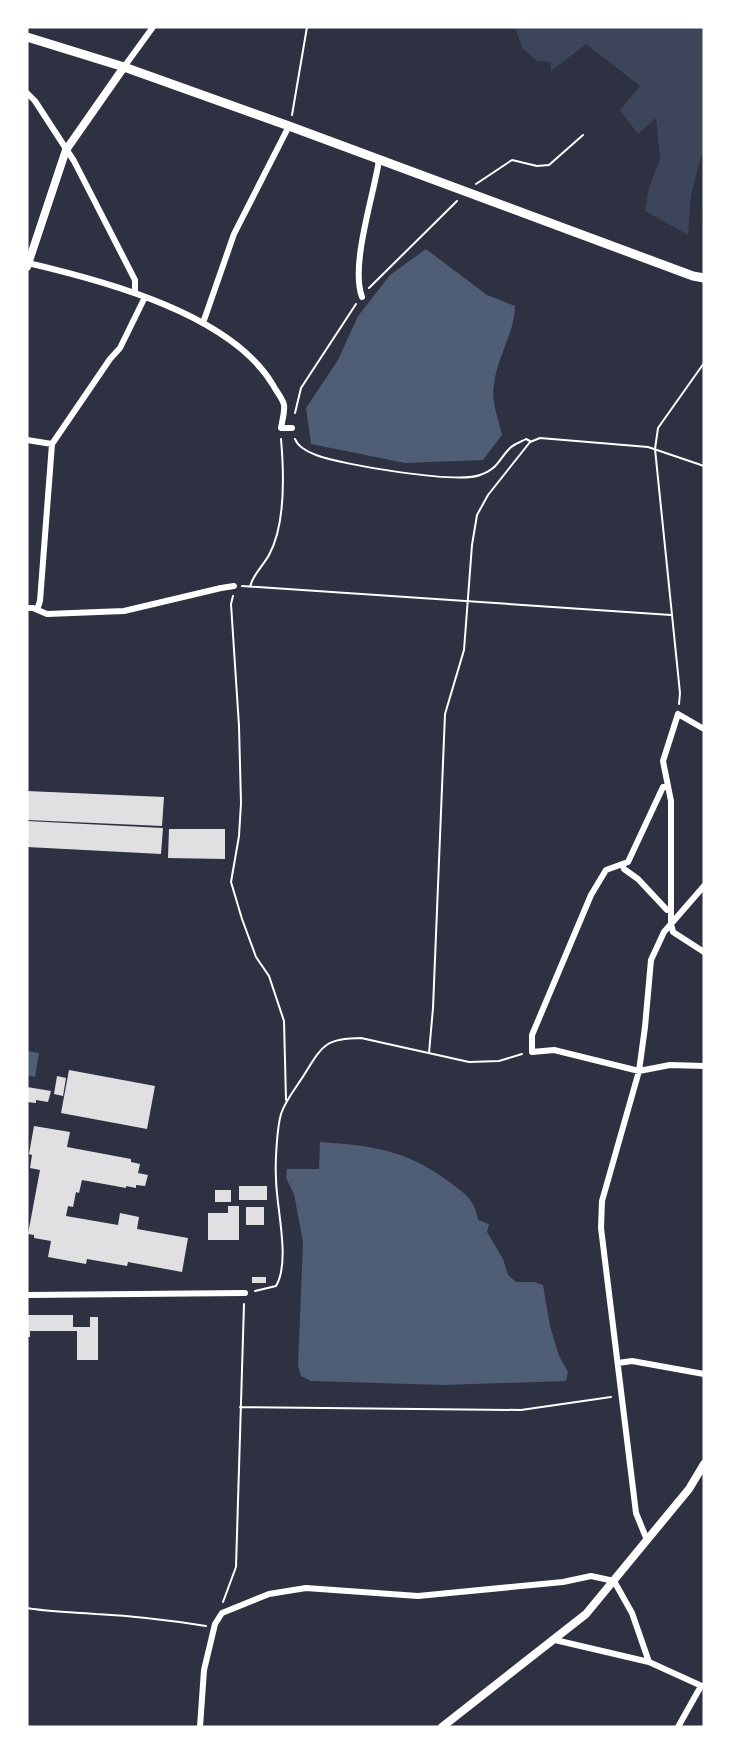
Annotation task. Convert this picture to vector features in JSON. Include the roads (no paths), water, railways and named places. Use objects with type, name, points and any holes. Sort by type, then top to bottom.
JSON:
[{"type":"main road","points":[[27,37],[124,67],[704,278]]},
{"type":"street","points":[[153,27],[66,150],[28,265],[113,285],[203,323],[246,351],[267,375],[284,405],[280,428],[291,428]]},
{"type":"street","points":[[27,93],[35,101],[74,161],[135,280],[135,294]]},
{"type":"street","points":[[203,323],[234,234],[289,126]]},
{"type":"street","points":[[362,297],[359,288],[360,256],[379,160]]},
{"type":"street","points":[[37,610],[40,601],[52,444],[110,359],[120,348],[145,297]]},
{"type":"street","points":[[27,440],[52,444]]},
{"type":"street","points":[[27,608],[47,614],[124,611],[234,586]]},
{"type":"street","points":[[704,729],[678,714],[663,761],[671,801],[671,924],[673,932],[704,952]]},
{"type":"street","points":[[668,786],[663,787],[628,862],[606,870],[591,895],[532,1035],[532,1052],[554,1050],[639,1071],[670,1065],[704,1066]]},
{"type":"street","points":[[622,864],[624,869],[638,879],[667,910],[671,910]]},
{"type":"street","points":[[647,1540],[636,1513],[601,1228],[602,1201],[639,1071],[651,960],[664,932],[704,886]]},
{"type":"street","points":[[27,1295],[244,1293]]},
{"type":"street","points":[[618,1363],[632,1361],[704,1373]]},
{"type":"street","points":[[442,1727],[586,1614],[689,1489],[704,1464]]},
{"type":"street","points":[[200,1727],[204,1670],[214,1628],[222,1613],[269,1594],[306,1588],[418,1596],[563,1582],[591,1576],[614,1581],[632,1614],[649,1662]]},
{"type":"street","points":[[555,1640],[649,1662],[703,1687],[678,1727]]}]
